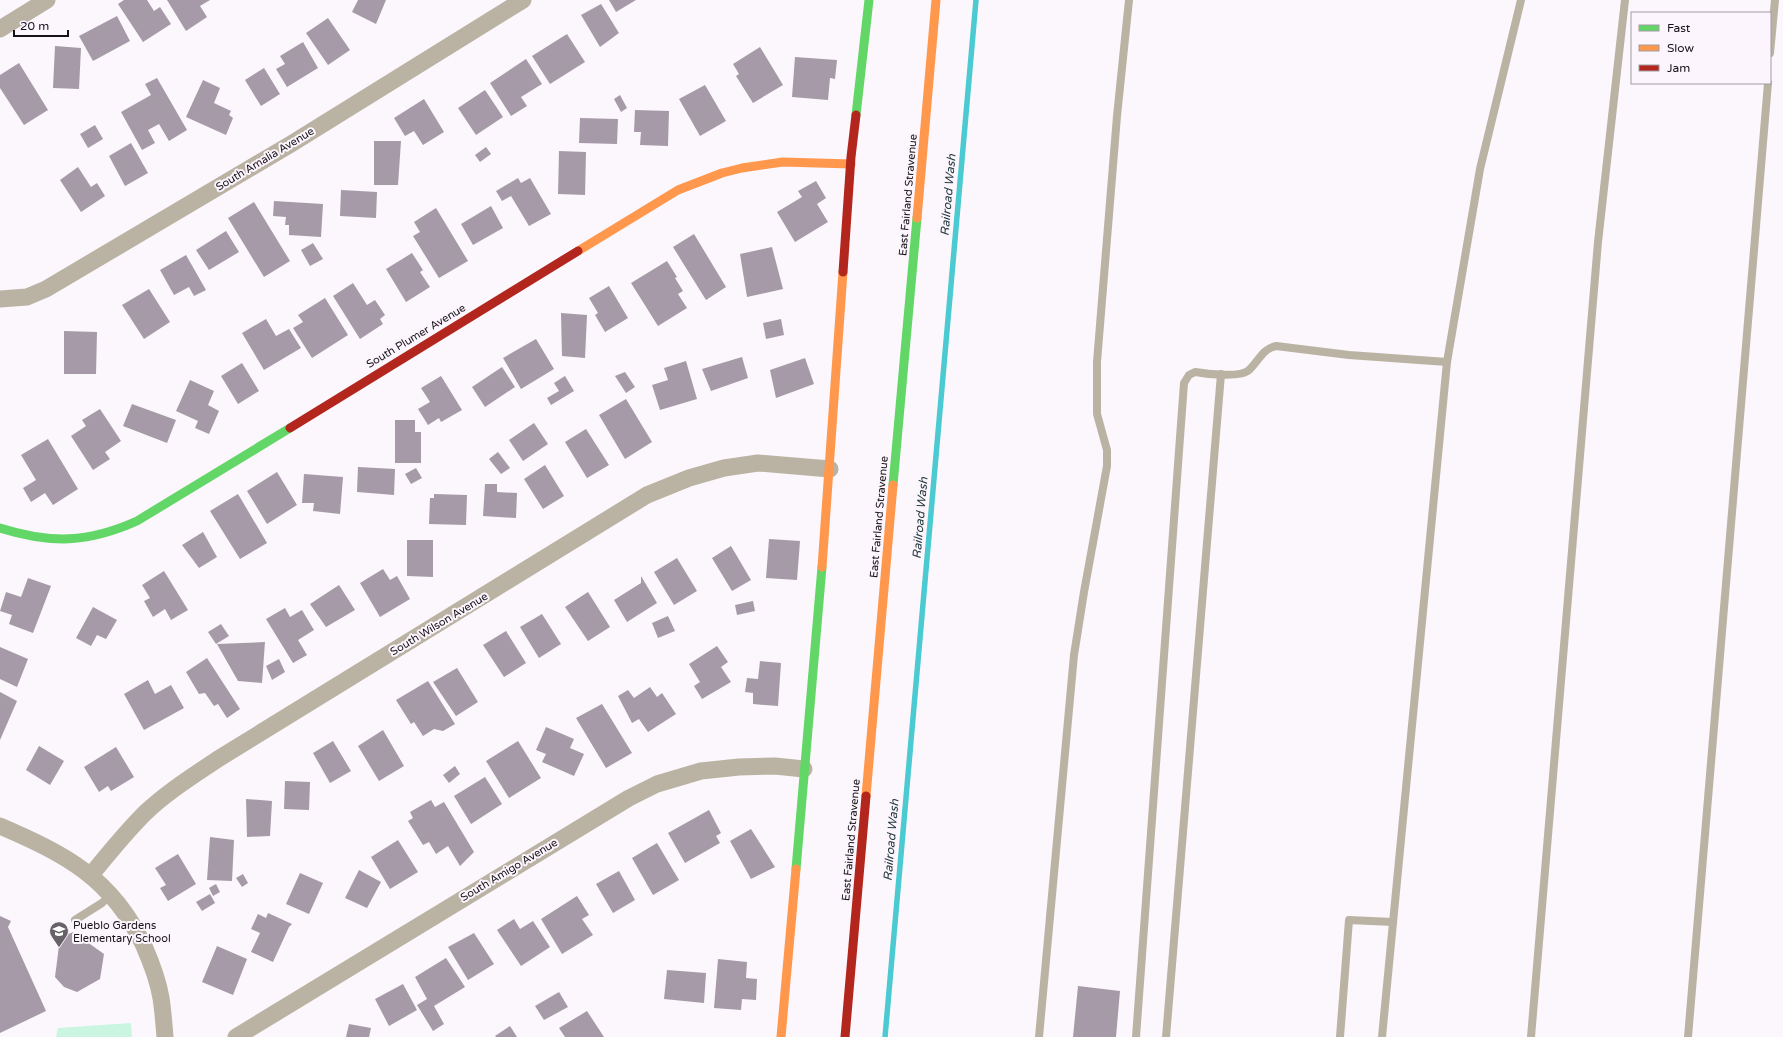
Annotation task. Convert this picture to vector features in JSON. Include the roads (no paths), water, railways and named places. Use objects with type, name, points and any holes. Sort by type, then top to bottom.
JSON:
[{"type":"street","points":[[0,29],[47,0]]},
{"type":"street","name":"South Amalia Avenue","points":[[0,299],[27,297],[46,289],[291,144],[523,0]]},
{"type":"street","points":[[781,1037],[830,469],[851,164],[869,0]]},
{"type":"street","name":"East Fairland Stravenue","points":[[845,1037],[936,0]]},
{"type":"street","name":"South Plumer Avenue","points":[[0,528],[19,535],[58,541],[89,539],[117,531],[137,521],[678,190],[724,171],[758,164],[807,161],[851,164]]},
{"type":"street","name":"South Wilson Avenue","points":[[91,875],[120,840],[146,813],[190,777],[218,758],[647,495],[689,478],[724,468],[758,463],[830,469]]},
{"type":"street","name":"South Amigo Avenue","points":[[236,1037],[629,798],[657,784],[700,771],[739,767],[775,766],[804,769]]},
{"type":"street","points":[[0,826],[51,849],[70,860],[91,875],[111,894],[125,911],[148,954],[156,978],[161,997],[165,1037]]},
{"type":"lane","points":[[1039,1037],[1074,655],[1107,466],[1107,450],[1097,414],[1097,362],[1117,116],[1129,0]]},
{"type":"lane","points":[[1382,1037],[1447,362],[1480,169],[1521,0]]},
{"type":"lane","points":[[1531,1037],[1598,242],[1625,0]]},
{"type":"lane","points":[[1771,42],[1775,0]]},
{"type":"lane","points":[[1688,1037],[1768,84]]},
{"type":"lane","points":[[1136,1037],[1184,383],[1189,375],[1195,372],[1240,374],[1249,371],[1259,357],[1269,348],[1276,346],[1349,355],[1447,362]]},
{"type":"lane","points":[[1166,1037],[1221,374]]},
{"type":"lane","points":[[75,920],[102,903],[111,894]]},
{"type":"lane","points":[[1340,1037],[1350,920],[1393,922]]},
{"type":"waterway","name":"Railroad Wash","points":[[885,1037],[976,0]]},
{"type":"place","name":"Pueblo Gardens Elementary School","points":[[59,948]]}]
